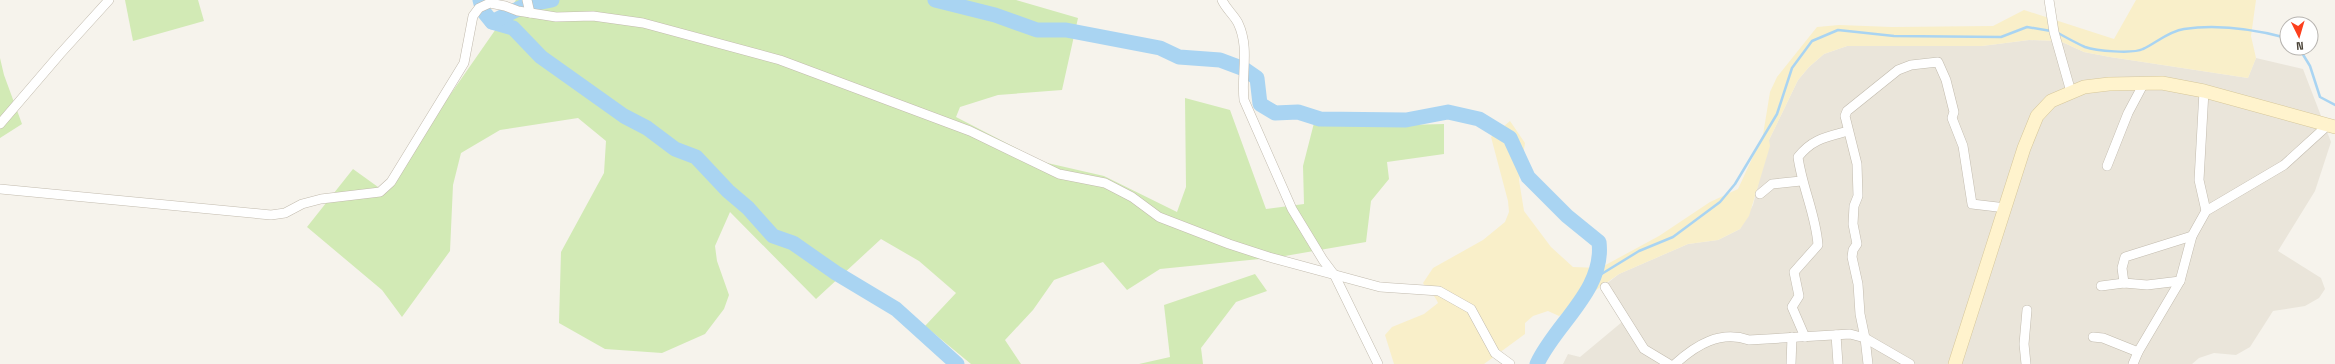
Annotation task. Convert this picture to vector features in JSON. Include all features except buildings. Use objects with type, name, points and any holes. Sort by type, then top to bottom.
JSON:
[{"type":"street","points":[[0,124],[109,0]]},
{"type":"street","points":[[527,0],[530,13]]},
{"type":"street","points":[[1222,0],[1238,23],[1246,48],[1243,85],[1244,100],[1292,209],[1322,260],[1335,276],[1378,364]]},
{"type":"street","points":[[2049,0],[2054,32],[2071,92]]},
{"type":"street","points":[[0,189],[271,215],[285,213],[302,204],[321,199],[380,192],[391,182],[464,63],[472,16],[479,8],[490,3],[530,13],[556,17],[593,16],[643,23],[780,60],[970,131],[1059,174],[1105,183],[1132,197],[1159,217],[1229,244],[1335,276],[1380,287],[1439,292],[1471,309],[1495,354],[1510,364]]},
{"type":"street","points":[[1868,364],[1860,314],[1858,284],[1852,257],[1853,250],[1857,244],[1854,224],[1854,206],[1858,196],[1858,180],[1856,164],[1845,116],[1847,111],[1885,78],[1898,70],[1911,66],[1938,62],[1946,80],[1954,112],[1952,118],[1964,146],[1972,204],[2006,208]]},
{"type":"street","points":[[2107,166],[2128,113],[2144,83]]},
{"type":"street","points":[[1954,364],[2037,116],[2051,101],[2071,92],[2091,87],[2162,83],[2204,91],[2331,126]]},
{"type":"street","points":[[2204,91],[2199,180],[2206,211]]},
{"type":"street","points":[[2133,364],[2138,352],[2180,281],[2192,236],[2206,211],[2284,165],[2331,126]]},
{"type":"street","points":[[1805,337],[1792,307],[1798,296],[1794,272],[1818,245],[1817,228],[1801,181],[1798,158],[1806,146],[1822,138],[1848,131]]},
{"type":"street","points":[[1760,194],[1772,184],[1801,181]]},
{"type":"street","points":[[2124,283],[2122,268],[2125,257],[2192,236]]},
{"type":"street","points":[[2101,286],[2124,283],[2147,285],[2180,281]]},
{"type":"street","points":[[1605,287],[1644,349],[1669,364]]},
{"type":"street","points":[[2026,310],[2024,344],[2026,364]]},
{"type":"street","points":[[1675,364],[1690,351],[1713,339],[1737,336],[1749,340],[1850,334],[1865,338],[1910,364]]},
{"type":"street","points":[[1836,335],[1838,364]]},
{"type":"street","points":[[2093,337],[2103,338],[2138,352]]},
{"type":"street","points":[[1791,364],[1792,338]]},
{"type":"shaded area","points":[[2029,40],[2060,41],[2084,52],[2248,78],[2256,58],[2303,69],[2331,142],[2315,191],[2278,251],[2321,278],[2325,289],[2319,298],[2305,306],[2273,311],[2250,347],[2236,355],[2214,353],[2199,358],[2192,364],[1563,364],[1568,354],[1580,357],[1622,322],[1601,288],[1619,274],[1688,244],[1718,240],[1740,229],[1753,205],[1769,140],[1798,80],[1809,67],[1824,54],[1847,46],[1861,44],[1982,46]]},
{"type":"green space","points":[[125,0],[198,0],[204,21],[133,41]]},
{"type":"green space","points":[[516,0],[1016,0],[1078,18],[1062,90],[998,95],[960,107],[956,117],[1043,162],[1104,176],[1177,212],[1186,187],[1185,98],[1230,110],[1266,209],[1304,204],[1303,166],[1314,123],[1371,126],[1444,124],[1444,154],[1387,162],[1389,179],[1371,201],[1366,242],[1279,257],[1160,269],[1127,290],[1103,262],[1054,280],[1033,310],[1005,340],[1021,364],[971,364],[925,326],[956,293],[919,261],[881,239],[816,299],[730,212],[715,246],[717,261],[729,295],[724,309],[705,334],[662,353],[605,349],[559,323],[561,252],[604,173],[606,141],[578,118],[500,130],[461,153],[453,185],[450,251],[402,317],[382,290],[307,227],[353,169],[385,192],[427,128]]},
{"type":"green space","points":[[0,58],[4,75],[22,124],[0,138]]},
{"type":"green space","points":[[1255,274],[1267,291],[1236,302],[1201,348],[1203,364],[1139,364],[1170,357],[1164,305]]},
{"type":"sand","points":[[2136,0],[2256,0],[2251,36],[2256,58],[2248,78],[2084,52],[2060,41],[2029,40],[1982,46],[1847,46],[1824,54],[1809,67],[1798,80],[1769,140],[1770,146],[1749,216],[1740,229],[1718,240],[1688,244],[1619,274],[1559,316],[1548,311],[1533,316],[1525,323],[1525,334],[1484,364],[1394,364],[1385,335],[1392,327],[1424,314],[1438,303],[1423,283],[1433,268],[1483,240],[1505,222],[1509,212],[1508,201],[1491,137],[1510,121],[1525,143],[1519,180],[1524,211],[1551,247],[1573,267],[1600,268],[1659,236],[1710,202],[1738,189],[1763,135],[1770,92],[1777,77],[1817,27],[1839,25],[1892,27],[1993,26],[2024,10],[2114,39]]},
{"type":"waterway","points":[[480,0],[483,11],[492,22],[513,28],[541,57],[624,116],[647,128],[675,149],[696,157],[728,191],[748,208],[773,236],[793,243],[836,273],[896,309],[957,364]]},
{"type":"waterway","points":[[492,22],[526,5],[552,0]]},
{"type":"waterway","points":[[935,0],[995,15],[1037,30],[1066,30],[1160,48],[1179,57],[1220,60],[1244,69],[1257,78],[1260,104],[1275,113],[1298,112],[1320,119],[1406,120],[1448,112],[1479,119],[1510,138],[1528,177],[1567,216],[1599,242],[1599,259],[1594,276],[1587,291],[1545,349],[1537,364]]},
{"type":"waterway","points":[[1595,278],[1639,251],[1673,237],[1720,202],[1735,184],[1777,114],[1792,68],[1812,41],[1838,30],[1894,36],[2001,37],[2027,27],[2051,31]]},
{"type":"waterway","points":[[2058,33],[2085,47],[2106,51],[2123,52],[2138,51],[2173,32],[2184,29],[2223,27],[2279,36]]},
{"type":"waterway","points":[[2304,56],[2310,66],[2320,97],[2335,105]]}]
